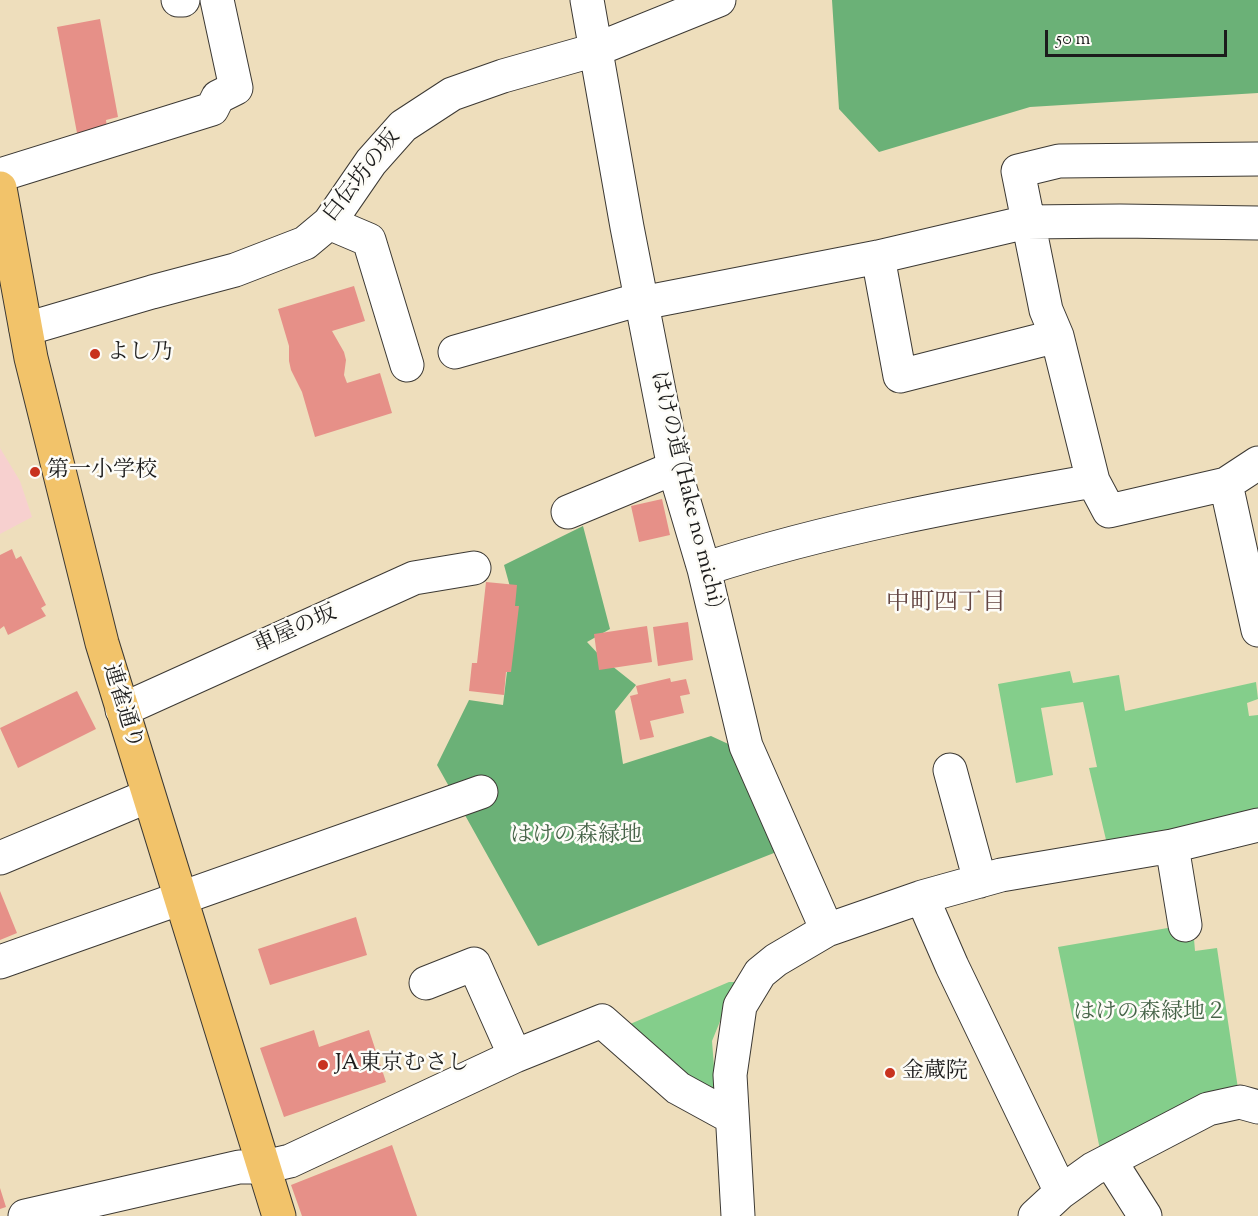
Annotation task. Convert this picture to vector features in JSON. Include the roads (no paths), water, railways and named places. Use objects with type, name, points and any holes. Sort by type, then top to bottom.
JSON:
[{"type":"main road","name":"連雀通り","points":[[1,202],[26,329],[85,580],[148,796],[279,1216]]},
{"type":"street","points":[[178,0],[183,0]]},
{"type":"street","points":[[0,175],[212,109],[218,97],[236,88],[217,0]]},
{"type":"street","name":"はけの道 (Hake no michi)","points":[[587,0],[674,468],[704,569],[746,746],[827,930]]},
{"type":"street","name":"白伝坊の坂","points":[[26,329],[235,270],[305,243],[330,223],[371,162],[403,126],[452,94],[503,76],[595,50],[719,0]]},
{"type":"street","points":[[1258,159],[1059,161],[1018,171],[1046,310],[1057,336],[1093,481],[1109,511],[1226,484],[1258,463]]},
{"type":"street","points":[[455,351],[642,301],[878,257],[1027,222],[1120,220],[1258,223]]},
{"type":"street","points":[[330,223],[369,240],[407,365]]},
{"type":"street","points":[[878,257],[900,376],[1057,336]]},
{"type":"street","points":[[568,512],[674,468]]},
{"type":"street","points":[[704,569],[768,548],[857,527],[955,506],[1093,481]]},
{"type":"street","points":[[1226,484],[1258,630]]},
{"type":"street","name":"車屋の坂","points":[[123,710],[414,578],[474,568]]},
{"type":"street","points":[[950,770],[980,880]]},
{"type":"street","points":[[0,962],[481,792]]},
{"type":"street","points":[[0,858],[148,796]]},
{"type":"street","points":[[738,1216],[730,1075],[740,1006],[760,973],[776,960],[827,930],[922,897],[980,880],[1172,846],[1258,825]]},
{"type":"street","points":[[1172,846],[1185,926]]},
{"type":"street","points":[[922,897],[952,966],[1061,1192]]},
{"type":"street","points":[[426,983],[474,964],[515,1056]]},
{"type":"street","points":[[25,1216],[239,1167],[264,1167],[302,1157],[515,1056],[602,1021],[678,1088],[731,1117]]},
{"type":"street","points":[[1035,1216],[1061,1192],[1093,1169],[1208,1108],[1240,1102],[1258,1107]]},
{"type":"street","points":[[1110,1161],[1145,1216]]},
{"type":"place","name":"よし乃","points":[[95,354]]},
{"type":"place","name":"第一小学校","points":[[35,472]]},
{"type":"place","name":"JA東京むさし","points":[[323,1065]]},
{"type":"place","name":"金蔵院","points":[[890,1073]]},
{"type":"district","name":"中町四丁目","points":[[946,605]]},
{"type":"park label","name":"はけの森緑地","points":[[576,837]]},
{"type":"park label","name":"はけの森緑地２","points":[[1150,1014]]}]
